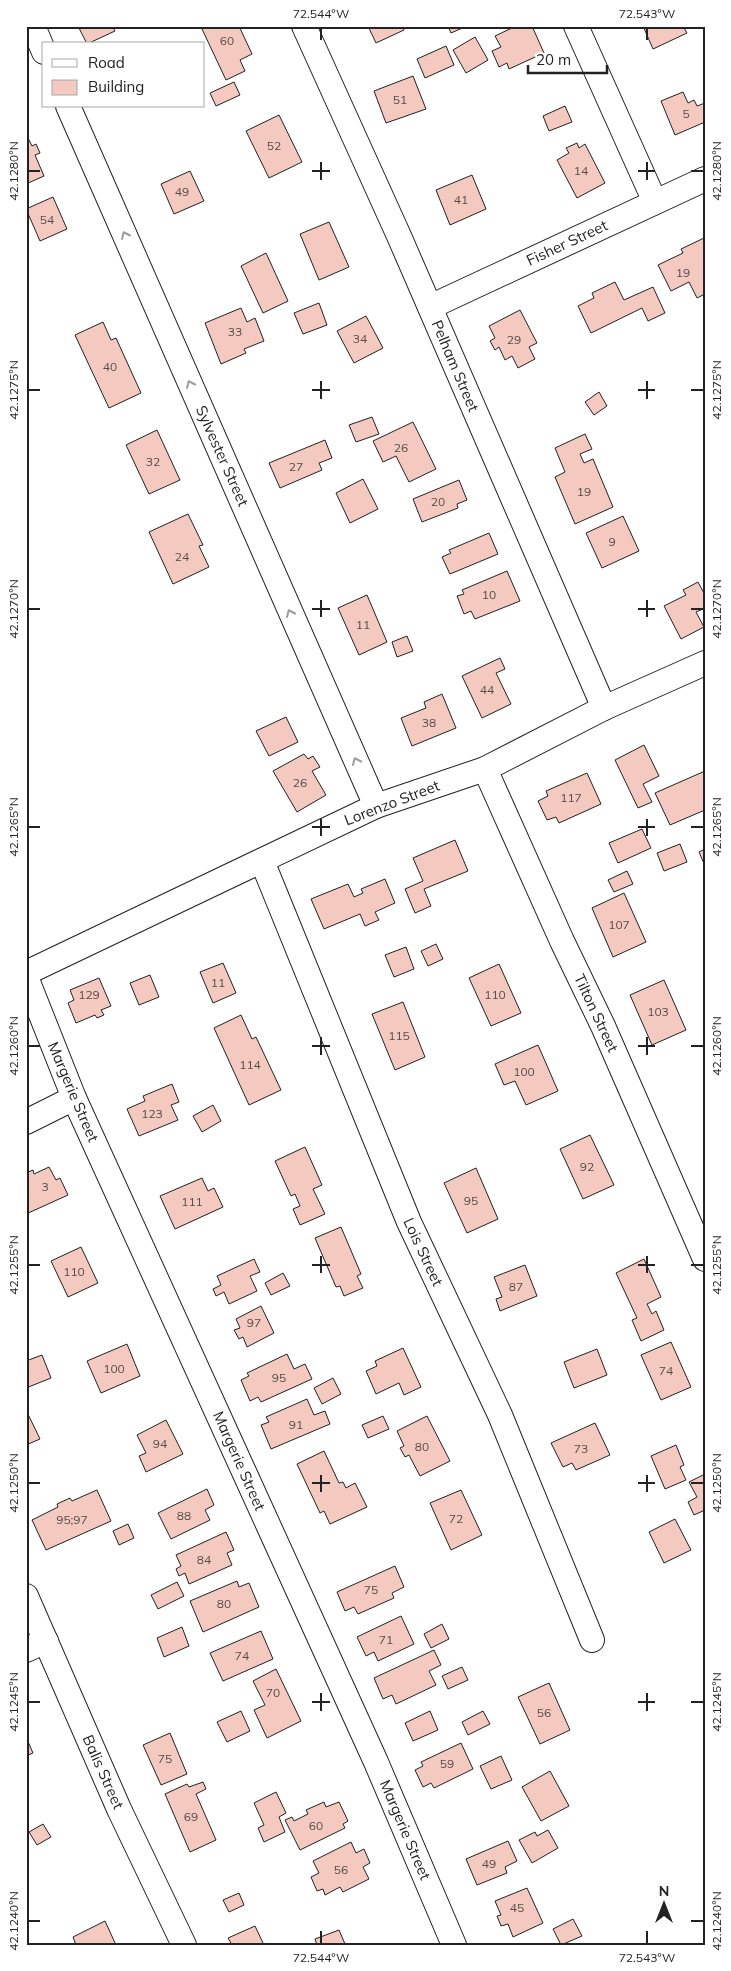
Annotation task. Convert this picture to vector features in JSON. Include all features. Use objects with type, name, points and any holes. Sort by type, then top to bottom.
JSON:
[{"type":"street","points":[[33,26],[42,47]]},
{"type":"street","name":"Pelham Street","points":[[304,26],[430,307],[604,708]]},
{"type":"street","points":[[576,26],[655,202]]},
{"type":"street","name":"Sylvester Street","points":[[69,108],[376,806]]},
{"type":"street","name":"Fisher Street","points":[[430,307],[705,179]]},
{"type":"street","name":"Lorenzo Street","points":[[26,973],[376,806],[485,769],[604,708],[705,663]]},
{"type":"street","name":"Tilton Street","points":[[485,769],[562,941],[603,1026],[705,1259]]},
{"type":"street","name":"Lois Street","points":[[262,860],[409,1222],[500,1415],[592,1640]]},
{"type":"street","name":"Margerie Street","points":[[26,977],[74,1098],[376,1762],[454,1945]]},
{"type":"street","points":[[26,1122],[74,1098]]},
{"type":"street","name":"Balis Street","points":[[26,1596],[36,1646],[119,1809],[184,1945]]},
{"type":"building","points":[[78,26],[112,26],[115,31],[91,42],[86,42]]},
{"type":"building","points":[[207,26],[239,26],[252,54],[240,60],[245,71],[226,80],[202,29]]},
{"type":"building","points":[[368,26],[402,26],[404,30],[376,43]]},
{"type":"building","points":[[448,26],[467,26],[451,33]]},
{"type":"building","points":[[516,26],[532,26],[544,53],[509,69],[507,63],[499,67],[492,51],[501,47],[495,36]]},
{"type":"building","points":[[643,26],[683,26],[687,33],[653,49]]},
{"type":"building","points":[[475,37],[488,60],[466,73],[453,50]]},
{"type":"building","points":[[446,46],[454,65],[425,78],[417,59]]},
{"type":"building","points":[[413,76],[426,109],[386,123],[374,91]]},
{"type":"building","points":[[234,82],[240,95],[216,106],[210,93]]},
{"type":"building","points":[[683,92],[688,103],[694,100],[697,106],[705,103],[705,122],[675,135],[661,101]]},
{"type":"building","points":[[565,106],[572,122],[549,131],[543,116]]},
{"type":"building","points":[[279,115],[302,162],[269,178],[246,131]]},
{"type":"building","points":[[26,134],[32,146],[36,144],[40,153],[35,155],[44,176],[26,184]]},
{"type":"building","points":[[577,143],[579,148],[585,144],[605,183],[577,198],[557,160],[569,153],[566,148]]},
{"type":"building","points":[[190,171],[204,201],[174,214],[161,184]]},
{"type":"building","points":[[472,175],[486,209],[450,225],[436,190]]},
{"type":"building","points":[[53,197],[67,229],[40,241],[26,209]]},
{"type":"building","points":[[329,222],[349,267],[319,280],[300,234]]},
{"type":"building","points":[[704,238],[705,294],[697,298],[689,282],[671,291],[658,265],[683,253],[681,249]]},
{"type":"building","points":[[266,253],[288,301],[263,313],[241,266]]},
{"type":"building","points":[[615,282],[624,300],[653,287],[665,313],[648,321],[642,308],[591,333],[578,306],[594,298],[592,293]]},
{"type":"building","points":[[319,303],[327,325],[303,334],[294,313]]},
{"type":"building","points":[[241,308],[247,322],[255,318],[264,341],[244,349],[246,353],[221,364],[205,323]]},
{"type":"building","points":[[520,310],[537,343],[529,347],[535,359],[518,368],[512,356],[505,360],[499,347],[495,350],[490,341],[495,338],[489,326]]},
{"type":"building","points":[[366,316],[383,348],[354,363],[337,331]]},
{"type":"building","points":[[103,322],[111,340],[116,338],[141,393],[109,408],[75,335]]},
{"type":"building","points":[[599,392],[607,406],[594,415],[585,402]]},
{"type":"building","points":[[372,417],[379,434],[356,442],[349,425]]},
{"type":"building","points":[[413,422],[436,469],[409,482],[396,456],[383,462],[373,441]]},
{"type":"building","points":[[157,430],[180,480],[149,494],[126,445]]},
{"type":"building","points":[[585,434],[592,449],[580,454],[584,463],[593,459],[613,507],[575,524],[555,477],[565,472],[555,448]]},
{"type":"building","points":[[325,440],[332,458],[319,463],[322,470],[280,488],[269,463]]},
{"type":"building","points":[[363,479],[378,509],[350,523],[336,493]]},
{"type":"building","points":[[459,480],[467,500],[457,504],[458,508],[422,522],[413,499]]},
{"type":"building","points":[[188,514],[203,545],[199,546],[209,567],[173,584],[149,532]]},
{"type":"building","points":[[623,516],[639,551],[602,568],[586,533]]},
{"type":"building","points":[[489,533],[498,554],[450,574],[442,557],[451,553],[449,550]]},
{"type":"building","points":[[507,571],[520,601],[475,619],[471,611],[464,614],[457,596],[464,594],[462,590]]},
{"type":"building","points":[[698,582],[705,595],[705,608],[696,612],[704,627],[681,639],[664,606],[686,595],[683,590]]},
{"type":"building","points":[[367,595],[387,642],[359,655],[338,608]]},
{"type":"building","points":[[407,636],[413,651],[397,657],[392,642]]},
{"type":"building","points":[[500,658],[505,669],[496,673],[511,704],[482,718],[462,676]]},
{"type":"building","points":[[442,694],[456,728],[412,746],[401,718],[426,708],[424,702]]},
{"type":"building","points":[[286,717],[298,742],[269,756],[256,731]]},
{"type":"building","points":[[644,745],[659,776],[643,784],[652,802],[638,808],[615,760]]},
{"type":"building","points":[[304,754],[308,759],[313,756],[320,767],[312,771],[326,795],[297,812],[273,771]]},
{"type":"building","points":[[705,771],[705,810],[670,825],[655,793]]},
{"type":"building","points":[[587,773],[601,804],[559,823],[556,817],[547,820],[538,801],[548,796],[546,791]]},
{"type":"building","points":[[642,829],[651,848],[618,863],[609,843]]},
{"type":"building","points":[[455,840],[468,871],[424,889],[431,906],[415,913],[405,889],[423,881],[413,858]]},
{"type":"building","points":[[680,844],[687,862],[664,871],[657,853]]},
{"type":"building","points":[[705,849],[705,866],[699,852]]},
{"type":"building","points":[[627,871],[633,884],[614,892],[608,880]]},
{"type":"building","points":[[385,879],[395,903],[375,912],[379,920],[365,926],[360,914],[324,929],[311,899],[348,884],[354,897],[363,893],[361,889]]},
{"type":"building","points":[[624,893],[646,942],[613,957],[592,908]]},
{"type":"building","points":[[436,944],[443,959],[428,966],[421,951]]},
{"type":"building","points":[[406,947],[414,969],[394,977],[385,955]]},
{"type":"building","points":[[223,963],[236,993],[213,1003],[200,972]]},
{"type":"building","points":[[499,964],[521,1013],[491,1026],[469,978]]},
{"type":"building","points":[[150,975],[159,997],[139,1005],[130,983]]},
{"type":"building","points":[[99,978],[111,1006],[101,1010],[104,1015],[97,1018],[95,1015],[76,1023],[68,1003],[74,1000],[70,990]]},
{"type":"building","points":[[664,980],[686,1030],[652,1045],[630,995]]},
{"type":"building","points":[[403,1002],[425,1057],[395,1070],[372,1014]]},
{"type":"building","points":[[241,1015],[252,1039],[256,1037],[281,1090],[249,1105],[214,1028]]},
{"type":"building","points":[[538,1045],[558,1091],[526,1105],[515,1081],[504,1085],[495,1064]]},
{"type":"building","points":[[172,1084],[179,1102],[171,1105],[178,1120],[139,1136],[127,1109],[145,1101],[143,1096]]},
{"type":"building","points":[[213,1105],[221,1121],[202,1132],[193,1116]]},
{"type":"building","points":[[590,1135],[614,1185],[583,1199],[560,1149]]},
{"type":"building","points":[[305,1147],[322,1185],[313,1189],[325,1214],[300,1225],[293,1209],[300,1206],[295,1194],[291,1196],[275,1161]]},
{"type":"building","points":[[49,1167],[56,1180],[60,1178],[68,1195],[26,1214],[26,1173],[33,1170],[34,1174]]},
{"type":"building","points":[[476,1168],[498,1219],[467,1233],[444,1183]]},
{"type":"building","points":[[202,1178],[208,1191],[214,1188],[223,1207],[175,1229],[160,1196]]},
{"type":"building","points":[[341,1227],[361,1274],[357,1276],[363,1288],[344,1296],[340,1286],[336,1287],[315,1238]]},
{"type":"building","points":[[81,1247],[98,1283],[68,1297],[51,1261]]},
{"type":"building","points":[[254,1259],[260,1272],[250,1276],[257,1291],[229,1304],[224,1292],[216,1296],[213,1289],[221,1285],[217,1276]]},
{"type":"building","points":[[644,1259],[661,1297],[647,1304],[652,1314],[656,1311],[664,1330],[641,1341],[632,1320],[637,1318],[616,1273]]},
{"type":"building","points":[[525,1265],[537,1296],[500,1311],[496,1299],[502,1297],[494,1277]]},
{"type":"building","points":[[283,1273],[290,1286],[271,1295],[265,1283]]},
{"type":"building","points":[[261,1306],[274,1333],[247,1347],[243,1337],[239,1339],[234,1330],[240,1328],[236,1319]]},
{"type":"building","points":[[671,1342],[691,1387],[661,1400],[641,1355]]},
{"type":"building","points":[[127,1344],[140,1376],[101,1393],[87,1361]]},
{"type":"building","points":[[403,1348],[421,1387],[404,1395],[399,1383],[376,1394],[366,1371],[377,1366],[375,1361]]},
{"type":"building","points":[[597,1349],[607,1375],[574,1388],[564,1362]]},
{"type":"building","points":[[287,1354],[294,1369],[305,1364],[312,1379],[261,1402],[258,1397],[250,1401],[241,1380],[249,1376],[247,1373]]},
{"type":"building","points":[[42,1355],[51,1378],[26,1388],[26,1361]]},
{"type":"building","points":[[333,1378],[341,1394],[322,1404],[314,1388]]},
{"type":"building","points":[[307,1399],[314,1415],[325,1411],[330,1424],[271,1449],[261,1425],[269,1422],[266,1417]]},
{"type":"building","points":[[26,1410],[40,1439],[26,1445]]},
{"type":"building","points":[[383,1416],[389,1429],[368,1438],[362,1425]]},
{"type":"building","points":[[427,1416],[450,1461],[420,1476],[409,1455],[405,1457],[400,1448],[404,1446],[397,1431]]},
{"type":"building","points":[[166,1420],[183,1454],[146,1472],[139,1456],[146,1453],[137,1435]]},
{"type":"building","points":[[595,1423],[610,1455],[576,1470],[572,1463],[563,1467],[551,1443]]},
{"type":"building","points":[[676,1445],[684,1465],[680,1467],[686,1480],[665,1489],[651,1456]]},
{"type":"building","points":[[324,1451],[339,1483],[343,1482],[346,1488],[355,1483],[367,1507],[330,1524],[324,1511],[320,1513],[297,1464]]},
{"type":"building","points":[[705,1474],[705,1510],[694,1515],[688,1502],[697,1497],[689,1482]]},
{"type":"building","points":[[207,1489],[214,1505],[205,1510],[210,1520],[171,1539],[158,1513]]},
{"type":"building","points":[[97,1490],[111,1521],[46,1550],[32,1520],[58,1507],[57,1504],[70,1498],[72,1501]]},
{"type":"building","points":[[461,1490],[482,1535],[451,1550],[430,1503]]},
{"type":"building","points":[[675,1519],[691,1550],[664,1563],[649,1532]]},
{"type":"building","points":[[128,1524],[134,1538],[119,1545],[113,1531]]},
{"type":"building","points":[[226,1532],[234,1550],[227,1553],[232,1565],[189,1584],[185,1573],[179,1576],[176,1569],[181,1566],[176,1555]]},
{"type":"building","points":[[395,1566],[404,1587],[392,1593],[394,1598],[358,1614],[354,1607],[345,1611],[337,1592]]},
{"type":"building","points":[[237,1581],[239,1587],[249,1583],[259,1607],[203,1632],[190,1601]]},
{"type":"building","points":[[177,1582],[184,1596],[158,1609],[151,1595]]},
{"type":"building","points":[[401,1616],[414,1644],[378,1661],[374,1652],[366,1656],[357,1637]]},
{"type":"building","points":[[442,1624],[449,1639],[431,1648],[424,1634]]},
{"type":"building","points":[[182,1627],[189,1646],[164,1657],[157,1638]]},
{"type":"building","points":[[261,1631],[273,1659],[223,1681],[210,1653]]},
{"type":"building","points":[[434,1650],[441,1665],[429,1671],[436,1685],[396,1704],[392,1695],[383,1699],[374,1678]]},
{"type":"building","points":[[462,1667],[468,1680],[448,1689],[442,1676]]},
{"type":"building","points":[[276,1669],[301,1721],[267,1738],[254,1710],[265,1705],[253,1681]]},
{"type":"building","points":[[549,1683],[570,1730],[540,1744],[518,1697]]},
{"type":"building","points":[[241,1711],[250,1731],[227,1742],[217,1722]]},
{"type":"building","points":[[430,1711],[438,1730],[413,1741],[405,1723]]},
{"type":"building","points":[[483,1711],[490,1724],[468,1735],[462,1722]]},
{"type":"building","points":[[170,1733],[187,1774],[161,1785],[143,1745]]},
{"type":"building","points":[[26,1737],[33,1753],[26,1756]]},
{"type":"building","points":[[461,1743],[473,1769],[434,1788],[431,1783],[423,1787],[415,1770],[423,1766],[421,1762]]},
{"type":"building","points":[[501,1756],[512,1780],[491,1789],[480,1766]]},
{"type":"building","points":[[550,1771],[569,1806],[541,1821],[522,1787]]},
{"type":"building","points":[[203,1782],[206,1789],[196,1794],[216,1840],[190,1852],[165,1794],[187,1784],[189,1787]]},
{"type":"building","points":[[276,1792],[286,1813],[279,1817],[285,1832],[264,1842],[258,1828],[264,1825],[254,1803]]},
{"type":"building","points":[[324,1802],[326,1807],[339,1802],[348,1821],[343,1824],[345,1828],[300,1850],[285,1820],[292,1817],[294,1821],[308,1814],[306,1810]]},
{"type":"building","points":[[43,1824],[51,1837],[37,1845],[29,1832]]},
{"type":"building","points":[[548,1830],[558,1848],[532,1863],[519,1840],[535,1832],[537,1836]]},
{"type":"building","points":[[508,1841],[517,1861],[505,1867],[507,1873],[477,1885],[466,1859]]},
{"type":"building","points":[[351,1842],[356,1853],[364,1849],[370,1863],[363,1867],[369,1879],[343,1892],[340,1887],[325,1895],[323,1889],[317,1891],[311,1877],[319,1873],[313,1861]]},
{"type":"building","points":[[527,1888],[543,1923],[513,1937],[508,1924],[501,1926],[497,1916],[501,1915],[495,1901]]},
{"type":"building","points":[[239,1893],[244,1905],[229,1912],[223,1900]]},
{"type":"building","points":[[573,1919],[582,1936],[561,1945],[553,1929]]},
{"type":"building","points":[[105,1921],[116,1945],[76,1945],[73,1937]]},
{"type":"building","points":[[255,1926],[264,1945],[232,1945],[228,1938]]},
{"type":"building","points":[[339,1930],[345,1944],[317,1945],[315,1939]]}]
